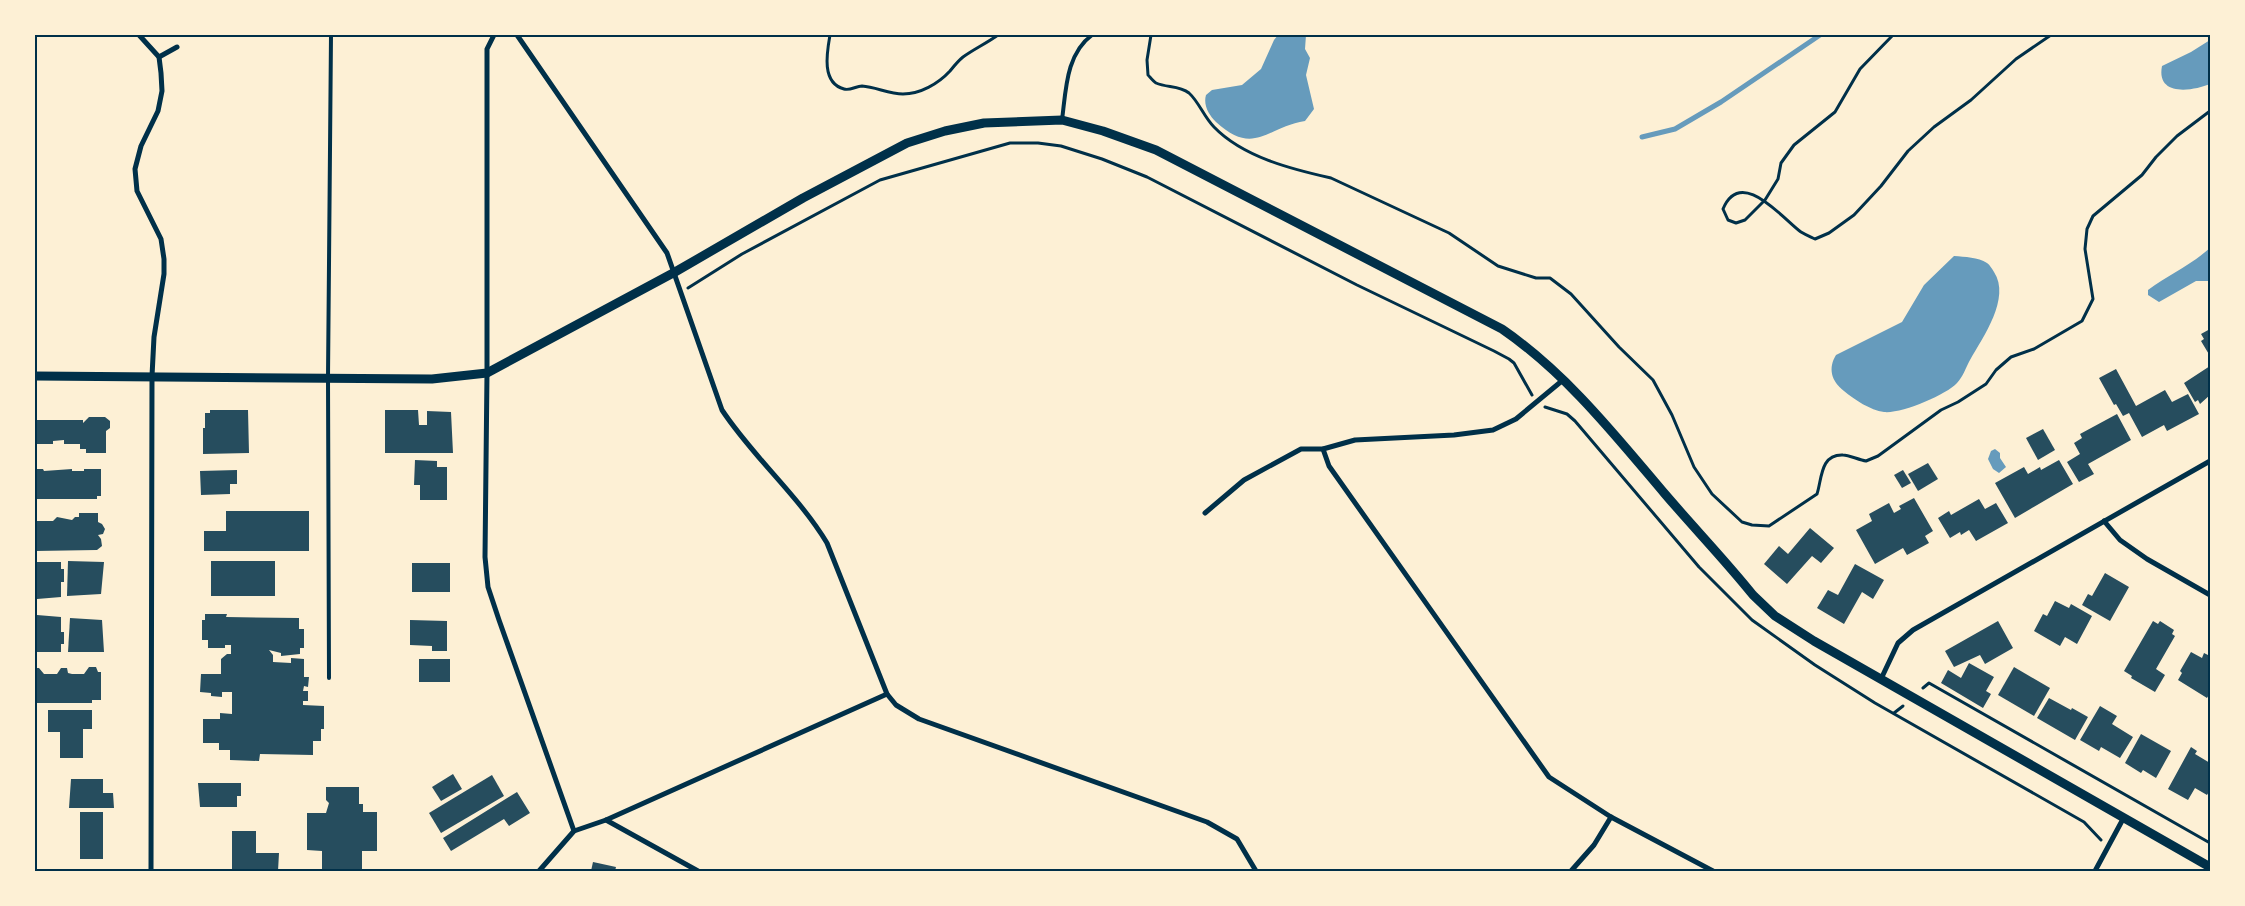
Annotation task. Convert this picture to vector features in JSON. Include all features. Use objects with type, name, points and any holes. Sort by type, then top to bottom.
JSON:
[{"type":"street","points":[[139,35],[159,57],[162,91],[158,111],[142,146],[136,168],[137,191],[161,238],[164,259],[164,274],[154,337],[152,376],[151,871]]},
{"type":"street","points":[[494,35],[487,49],[485,557],[488,587],[529,708],[574,831]]},
{"type":"street","points":[[517,35],[667,253],[722,410],[736,431],[815,523],[827,543],[887,694],[896,705],[918,719],[1207,822],[1237,839],[1256,871]]},
{"type":"street","points":[[159,57],[177,47]]},
{"type":"street","points":[[35,376],[432,379],[487,373],[675,272],[803,198],[907,143],[984,123],[1062,120],[1103,131],[1156,150],[1502,329],[1524,344],[1563,380],[1614,433],[1753,595],[1775,616],[1814,641],[2210,867]]},
{"type":"street","points":[[1205,513],[1244,480],[1301,449],[1323,449],[1355,440],[1454,435],[1493,430],[1516,419],[1563,380]]},
{"type":"street","points":[[1323,449],[1334,474],[1549,777],[1611,817],[1713,871]]},
{"type":"street","points":[[1881,679],[1898,643],[1912,630],[2210,462]]},
{"type":"street","points":[[2104,521],[2120,540],[2133,550],[2210,595]]},
{"type":"street","points":[[539,871],[574,831],[606,820],[887,694]]},
{"type":"street","points":[[1571,871],[1594,845],[1611,817]]},
{"type":"street","points":[[2095,871],[2123,819]]},
{"type":"street","points":[[606,820],[698,871]]},
{"type":"lane","points":[[329,678],[328,378],[331,35]]},
{"type":"lane","points":[[1062,120],[1071,64],[1080,43],[1092,35]]},
{"type":"path","points":[[830,35],[827,55],[828,72],[835,84],[843,89],[860,86],[902,94],[915,92],[930,86],[948,73],[961,58],[998,35]]},
{"type":"path","points":[[1151,35],[1147,60],[1148,75],[1156,83],[1177,87],[1190,94],[1214,127],[1226,139],[1245,151],[1310,174],[1331,178],[1449,233],[1498,266],[1536,278],[1550,278],[1571,294],[1619,347],[1653,380],[1672,415],[1694,467],[1712,494],[1742,522],[1752,525],[1769,526],[1817,494],[1822,468],[1826,461],[1834,456],[1844,455],[1866,461],[1878,456],[1941,410],[1958,402],[1986,384],[1996,370],[2011,357],[2034,349],[2082,321],[2093,300],[2084,248],[2087,229],[2093,216],[2142,175],[2156,157],[2177,136],[2210,111]]},
{"type":"path","points":[[1893,35],[1860,69],[1835,112],[1794,146],[1781,163],[1778,179],[1764,200],[1745,220],[1736,223],[1728,220],[1723,209],[1726,201],[1735,195],[1747,194],[1764,200],[1801,231],[1815,239],[1829,233],[1854,215],[1881,186],[1908,151],[1934,127],[1971,100],[2016,60],[2051,35]]},
{"type":"path","points":[[681,292],[742,254],[880,180],[1002,145],[1038,143],[1061,146],[1102,159],[1146,177],[1208,207],[1357,285],[1502,355],[1514,364],[1529,392]]},
{"type":"path","points":[[1929,683],[2210,843]]},
{"type":"path","points":[[1894,713],[2084,822],[2096,837],[2109,845]]},
{"type":"water","points":[[1278,35],[1306,35],[1305,49],[1310,58],[1306,75],[1314,109],[1305,121],[1292,124],[1260,137],[1251,139],[1229,132],[1216,122],[1209,113],[1206,106],[1206,95],[1212,90],[1242,85],[1261,69]]},
{"type":"water","points":[[2210,40],[2210,84],[2186,90],[2170,87],[2165,83],[2162,76],[2162,66],[2191,52]]},
{"type":"water","points":[[2210,248],[2210,281],[2196,281],[2159,302],[2148,295],[2148,290],[2195,260]]},
{"type":"water","points":[[1954,256],[1976,258],[1988,264],[1998,282],[1999,293],[1997,305],[1988,329],[1959,381],[1934,398],[1912,407],[1892,412],[1873,409],[1848,394],[1836,383],[1832,374],[1832,365],[1836,355],[1902,322],[1924,285]]},
{"type":"water","points":[[1995,449],[2000,453],[2000,458],[2006,467],[1999,473],[1993,469],[1988,459],[1991,451]]},
{"type":"building","points":[[2210,329],[2210,356],[2201,341],[2204,339],[2201,334]]},
{"type":"building","points":[[2210,366],[2210,395],[2200,404],[2198,400],[2195,402],[2184,383]]},
{"type":"building","points":[[2116,369],[2136,406],[2165,390],[2172,402],[2188,394],[2199,414],[2167,431],[2164,425],[2142,437],[2129,413],[2123,416],[2116,404],[2114,405],[2099,378]]},
{"type":"building","points":[[210,410],[248,410],[249,453],[203,454],[205,413],[210,413]]},
{"type":"building","points":[[385,410],[418,410],[419,425],[427,425],[427,411],[451,412],[453,453],[385,453]]},
{"type":"building","points":[[2117,414],[2131,440],[2088,464],[2094,474],[2079,482],[2067,462],[2080,454],[2074,443],[2082,438],[2080,434]]},
{"type":"building","points":[[89,417],[105,417],[110,421],[110,428],[106,431],[106,453],[86,453],[86,449],[80,449],[80,444],[64,444],[64,440],[53,441],[53,444],[35,444],[35,420],[83,420],[83,423]]},
{"type":"building","points":[[2043,429],[2055,450],[2038,460],[2026,438]]},
{"type":"building","points":[[415,460],[437,461],[437,467],[447,467],[447,500],[420,500],[420,485],[414,485]]},
{"type":"building","points":[[2059,460],[2073,484],[2015,518],[1995,483],[2024,467],[2028,474],[2040,467],[2041,470]]},
{"type":"building","points":[[1928,463],[1938,479],[1918,491],[1908,474]]},
{"type":"building","points":[[35,469],[43,469],[44,471],[72,469],[72,471],[84,471],[84,469],[101,469],[101,496],[97,496],[97,499],[35,499]]},
{"type":"building","points":[[237,470],[237,484],[230,484],[230,494],[201,495],[200,471]]},
{"type":"building","points":[[1903,470],[1911,483],[1902,488],[1894,475]]},
{"type":"building","points":[[1914,498],[1933,531],[1925,536],[1929,543],[1907,555],[1903,548],[1875,564],[1856,530],[1872,521],[1869,514],[1889,503],[1894,513],[1901,509],[1899,506]]},
{"type":"building","points":[[1979,499],[1985,509],[1996,503],[2008,523],[1976,541],[1969,530],[1961,535],[1960,532],[1950,538],[1938,518],[1949,511],[1951,515]]},
{"type":"building","points":[[226,511],[309,511],[309,551],[204,551],[204,531],[226,531]]},
{"type":"building","points":[[79,513],[98,513],[98,522],[105,529],[103,534],[98,535],[102,546],[97,550],[35,551],[35,521],[53,521],[57,517],[72,520],[75,517],[79,517]]},
{"type":"building","points":[[1810,528],[1834,548],[1821,563],[1812,556],[1787,584],[1764,564],[1779,546],[1788,554]]},
{"type":"building","points":[[68,561],[104,562],[101,594],[67,596]]},
{"type":"building","points":[[211,561],[275,561],[275,596],[211,596]]},
{"type":"building","points":[[35,562],[61,562],[61,569],[64,569],[64,582],[61,582],[61,597],[37,599],[35,596]]},
{"type":"building","points":[[412,563],[450,563],[450,592],[412,592]]},
{"type":"building","points":[[1855,564],[1884,580],[1873,599],[1862,592],[1844,624],[1817,608],[1828,590],[1838,595]]},
{"type":"building","points":[[2105,573],[2129,587],[2110,621],[2082,605],[2088,594],[2092,596]]},
{"type":"building","points":[[2055,601],[2069,608],[2071,604],[2092,616],[2077,644],[2065,637],[2060,646],[2034,631],[2043,614],[2047,616]]},
{"type":"building","points":[[205,614],[227,614],[226,617],[299,618],[299,629],[304,629],[304,648],[300,648],[300,654],[281,656],[281,653],[269,650],[273,655],[273,662],[291,663],[291,658],[304,659],[304,677],[309,677],[308,687],[304,686],[303,691],[308,691],[308,701],[303,701],[303,705],[324,706],[324,729],[321,729],[321,741],[313,741],[313,755],[260,754],[259,761],[230,760],[230,750],[219,750],[219,743],[203,743],[203,719],[220,719],[220,713],[232,714],[232,692],[222,692],[222,697],[200,692],[201,674],[221,674],[221,659],[227,654],[231,654],[231,645],[225,645],[225,648],[208,648],[208,640],[202,640],[202,620],[205,620]]},
{"type":"building","points":[[37,615],[61,617],[61,632],[64,632],[64,644],[61,644],[61,652],[35,652],[35,617]]},
{"type":"building","points":[[70,618],[102,620],[104,652],[68,652]]},
{"type":"building","points":[[410,620],[447,621],[447,651],[432,651],[432,646],[410,645]]},
{"type":"building","points":[[1998,621],[2013,648],[1985,664],[1980,655],[1954,667],[1945,651]]},
{"type":"building","points":[[2153,621],[2158,624],[2160,621],[2174,630],[2172,634],[2175,636],[2156,669],[2165,675],[2155,692],[2131,678],[2132,676],[2124,671]]},
{"type":"building","points":[[2191,652],[2202,658],[2204,653],[2210,656],[2210,693],[2207,698],[2178,680],[2182,673],[2180,671]]},
{"type":"building","points":[[419,659],[450,659],[450,682],[419,682]]},
{"type":"building","points":[[1969,663],[1994,677],[1986,691],[1991,694],[1983,708],[1941,683],[1948,670],[1961,678]]},
{"type":"building","points":[[89,667],[96,667],[98,672],[101,672],[101,700],[92,700],[92,703],[35,703],[35,668],[39,668],[44,674],[57,674],[61,668],[67,668],[68,673],[84,674]]},
{"type":"building","points":[[2014,667],[2050,688],[2034,716],[1998,695]]},
{"type":"building","points":[[2049,698],[2088,717],[2075,740],[2037,718]]},
{"type":"building","points":[[2100,706],[2117,716],[2112,724],[2133,737],[2120,758],[2101,747],[2099,751],[2080,740]]},
{"type":"building","points":[[48,710],[92,710],[92,729],[83,729],[83,758],[60,758],[60,732],[48,732]]},
{"type":"building","points":[[2141,734],[2171,751],[2156,778],[2143,770],[2141,773],[2125,763]]},
{"type":"building","points":[[2191,747],[2197,751],[2195,754],[2210,763],[2210,790],[2207,795],[2195,788],[2188,800],[2168,789]]},
{"type":"building","points":[[453,774],[462,789],[441,801],[432,787]]},
{"type":"building","points":[[492,775],[504,796],[441,833],[429,813]]},
{"type":"building","points":[[71,779],[103,779],[103,793],[113,793],[114,808],[69,808]]},
{"type":"building","points":[[198,783],[241,783],[241,796],[237,796],[237,807],[200,807]]},
{"type":"building","points":[[326,787],[359,787],[359,804],[363,804],[363,812],[377,812],[377,851],[362,851],[362,871],[322,871],[322,851],[307,850],[307,813],[326,813],[329,803],[326,800]]},
{"type":"building","points":[[517,792],[530,813],[509,826],[504,819],[451,851],[443,838]]},
{"type":"building","points":[[80,812],[103,812],[103,859],[80,859]]},
{"type":"building","points":[[232,831],[256,831],[256,853],[279,853],[278,871],[232,871]]},
{"type":"building","points":[[593,862],[616,867],[615,871],[591,871]]},
{"type":"waterway","points":[[1642,137],[1675,129],[1721,102],[1820,35]]}]
